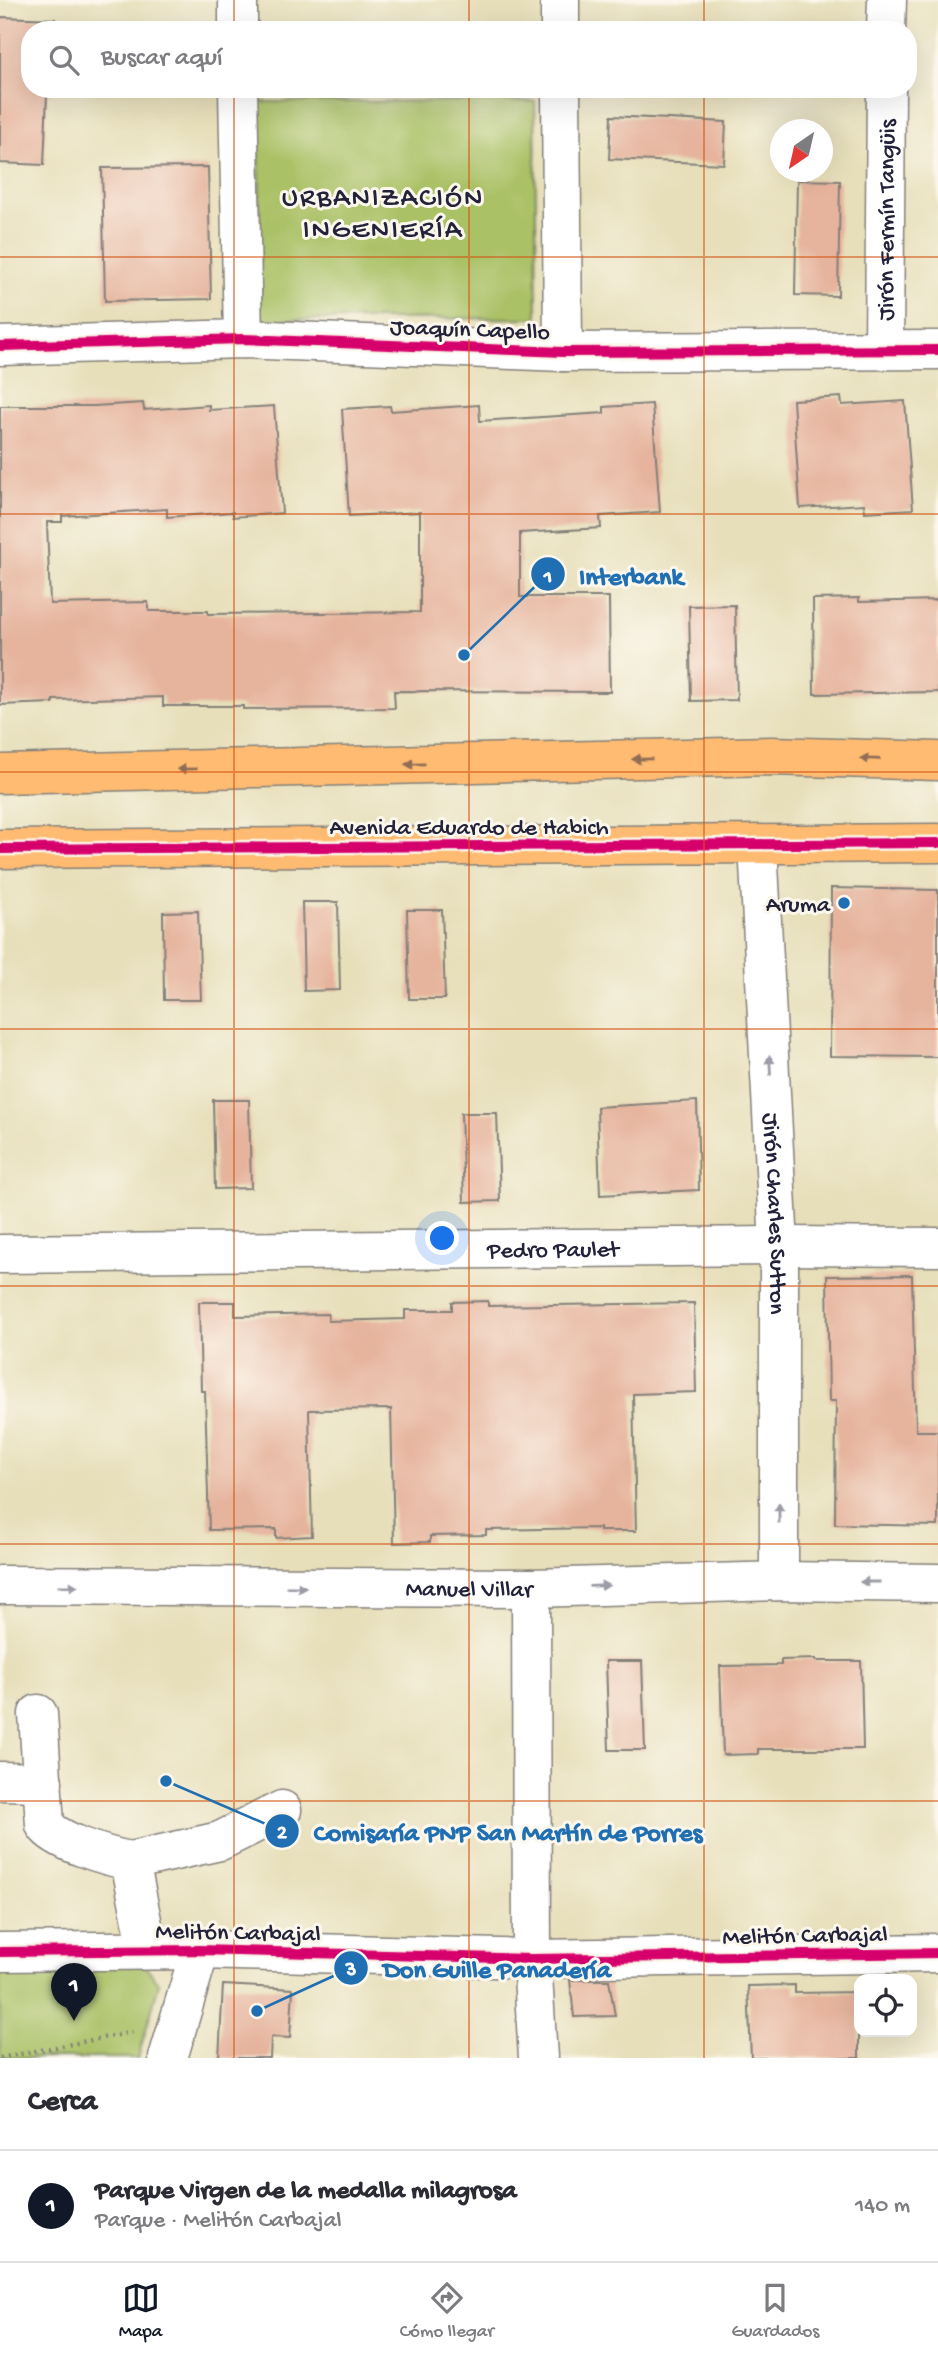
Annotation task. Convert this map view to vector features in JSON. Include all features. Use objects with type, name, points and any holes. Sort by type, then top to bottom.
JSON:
[{"type":"main road","points":[[0,774],[772,756],[938,761]]},
{"type":"main road","name":"Avenida Eduardo de Habich","points":[[0,849],[938,844]]},
{"type":"street","points":[[238,0],[238,21]]},
{"type":"street","points":[[560,0],[560,21]]},
{"type":"street","points":[[886,21],[887,0]]},
{"type":"street","points":[[238,98],[243,339]]},
{"type":"street","points":[[561,98],[564,352]]},
{"type":"street","name":"Jirón Fermín Tangüis","points":[[884,350],[886,98]]},
{"type":"street","name":"Joaquín Capello","points":[[0,346],[243,339],[564,352],[938,350]]},
{"type":"street","name":"Jirón Charles Sutton","points":[[758,845],[779,1246],[779,1581]]},
{"type":"street","name":"Pedro Paulet","points":[[0,1254],[779,1246],[938,1247]]},
{"type":"street","name":"Manuel Villar","points":[[0,1585],[531,1588],[779,1581],[938,1583]]},
{"type":"street","points":[[531,1588],[532,1959],[538,2058]]},
{"type":"street","points":[[38,1714],[45,1825],[47,1829],[102,1856],[130,1861],[220,1841],[282,1810]]},
{"type":"street","points":[[0,1781],[43,1782]]},
{"type":"street","points":[[130,1861],[148,1950]]},
{"type":"street","points":[[174,2040],[200,1950]]},
{"type":"street","name":"Melitón Carbajal","points":[[0,1952],[200,1950],[532,1959],[938,1953]]},
{"type":"path","points":[[0,2058],[174,2040]]},
{"type":"green space","points":[[535,101],[537,318],[260,320],[259,102]]},
{"type":"green space","points":[[144,1964],[159,1983],[138,2058],[0,2058],[0,1965]]},
{"type":"building","points":[[0,17],[55,19],[21,21],[21,98],[47,98],[44,165],[0,163]]},
{"type":"building","points":[[611,116],[726,122],[724,164],[609,159]]},
{"type":"building","points":[[208,167],[211,299],[105,301],[102,168]]},
{"type":"building","points":[[840,181],[838,296],[795,295],[797,182]]},
{"type":"building","points":[[841,397],[842,405],[905,401],[913,509],[865,512],[864,504],[800,508],[793,400]]},
{"type":"building","points":[[143,403],[144,410],[209,405],[209,410],[274,406],[282,513],[233,517],[233,512],[167,517],[167,509],[62,516],[62,522],[47,522],[50,604],[148,602],[149,611],[208,611],[208,614],[420,612],[420,512],[349,516],[342,409],[390,406],[391,411],[479,405],[480,421],[604,413],[604,407],[652,404],[660,512],[600,516],[601,528],[520,533],[520,597],[609,597],[610,692],[394,691],[395,708],[243,709],[243,706],[163,706],[163,697],[53,700],[53,703],[0,705],[0,406]]},
{"type":"building","points":[[859,598],[859,602],[938,600],[938,692],[814,694],[813,599]]},
{"type":"building","points":[[735,605],[737,700],[691,701],[689,606]]},
{"type":"building","points":[[831,888],[938,890],[938,1057],[830,1056]]},
{"type":"building","points":[[302,902],[338,902],[340,990],[304,991]]},
{"type":"building","points":[[407,910],[442,910],[445,999],[409,999]]},
{"type":"building","points":[[198,911],[201,1000],[164,1000],[163,912]]},
{"type":"building","points":[[213,1100],[249,1100],[251,1188],[215,1189]]},
{"type":"building","points":[[697,1101],[699,1190],[600,1195],[597,1107]]},
{"type":"building","points":[[461,1113],[497,1113],[500,1201],[464,1202]]},
{"type":"building","points":[[912,1275],[916,1431],[938,1431],[938,1526],[835,1524],[836,1401],[829,1401],[827,1276]]},
{"type":"building","points":[[488,1301],[488,1306],[694,1303],[696,1392],[633,1394],[636,1531],[600,1531],[600,1528],[486,1530],[486,1535],[430,1536],[430,1542],[394,1543],[391,1409],[309,1410],[312,1536],[276,1538],[276,1529],[209,1530],[199,1302],[235,1302],[235,1316],[328,1314],[328,1321],[405,1319],[405,1310],[452,1310],[452,1302]]},
{"type":"building","points":[[781,1660],[861,1661],[863,1749],[758,1749],[758,1754],[723,1755],[720,1666],[781,1665]]},
{"type":"building","points":[[606,1661],[642,1661],[645,1750],[609,1750]]},
{"type":"building","points":[[570,1980],[609,1980],[615,2016],[574,2017]]},
{"type":"building","points":[[223,1985],[293,1989],[290,2038],[271,2037],[270,2058],[219,2058]]},
{"type":"building","points":[[795,1985],[795,1993],[854,1992],[854,2037],[859,2037],[859,2058],[751,2058],[748,1986]]},
{"type":"cycle path","points":[[0,346],[243,339],[563,352],[938,350]]},
{"type":"cycle path","points":[[0,849],[938,843]]},
{"type":"cycle path","points":[[0,1952],[200,1950],[532,1959],[938,1953]]},
{"type":"place","name":"Interbank","points":[[464,655]]},
{"type":"place","name":"Aruma","points":[[844,903]]},
{"type":"place","name":"Comisaría PNP San Martín de Porres","points":[[166,1781]]},
{"type":"place","name":"Don Guille Panadería","points":[[257,2011]]},
{"type":"place","name":"Parque Virgen de la medalla milagrosa","points":[[74,2021]]},
{"type":"district","name":"URBANIZACIÓN INGENIERÍA","points":[[383,211]]}]
